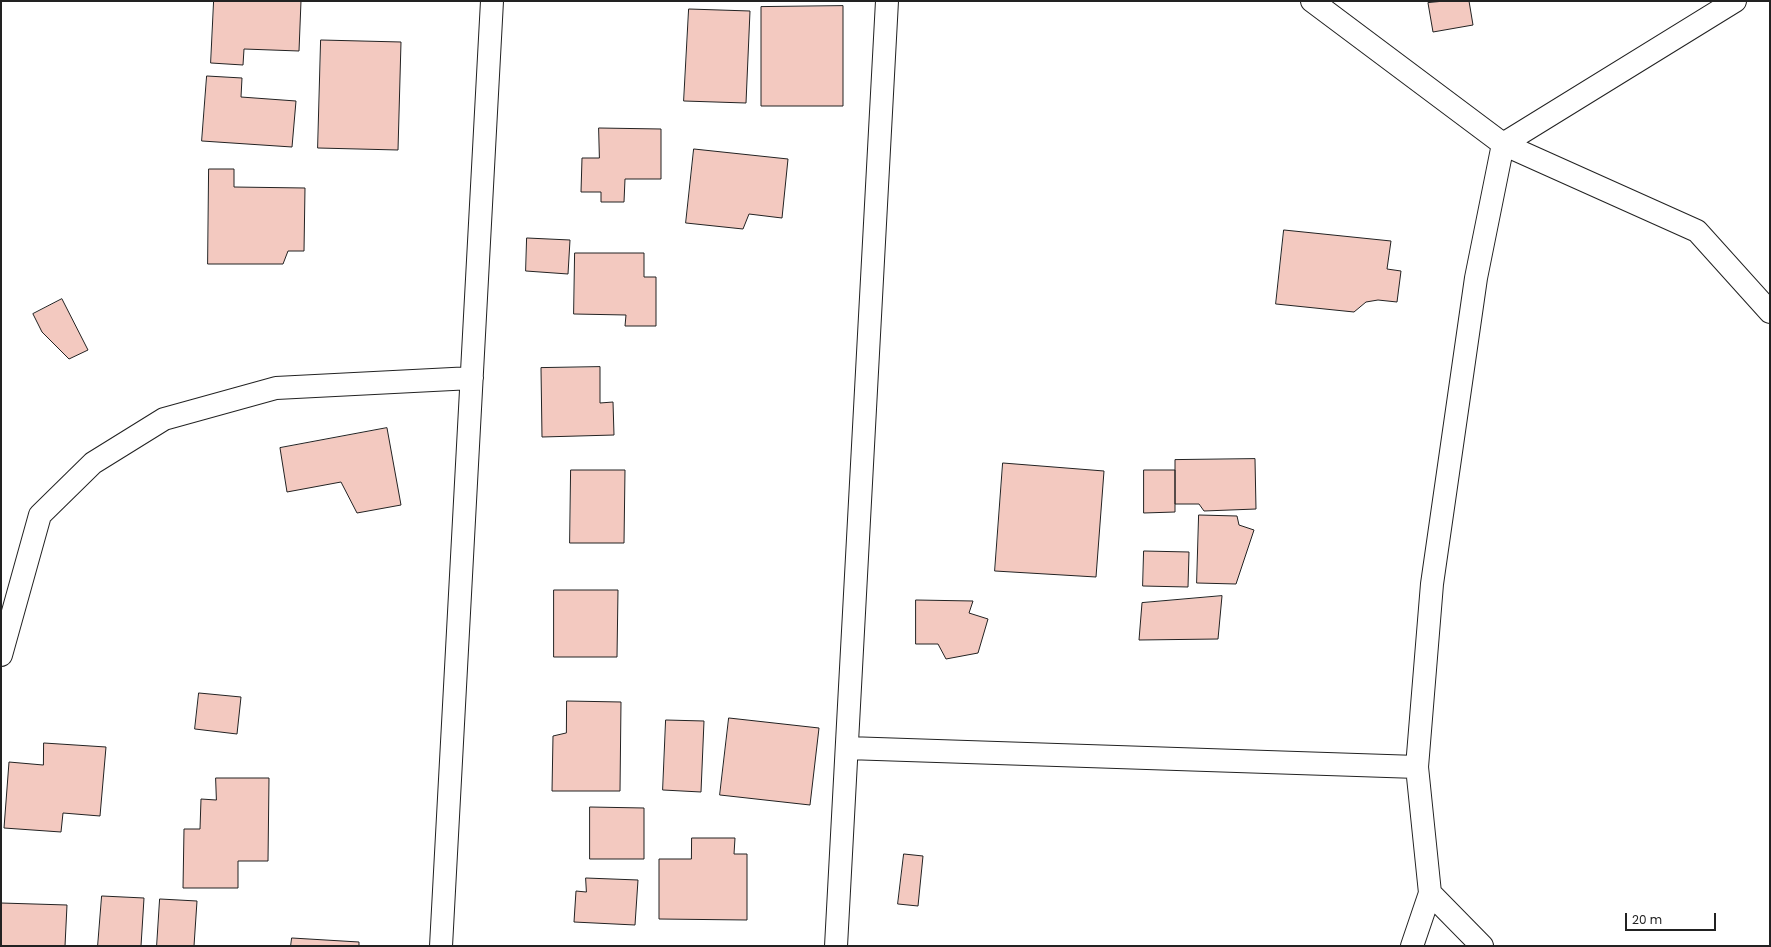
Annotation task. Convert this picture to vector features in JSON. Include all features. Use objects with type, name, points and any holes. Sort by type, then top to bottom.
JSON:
[{"type":"street","points":[[441,946],[492,1]]},
{"type":"street","points":[[836,946],[887,1]]},
{"type":"street","points":[[1312,1],[1503,144],[1697,231],[1770,312]]},
{"type":"street","points":[[1412,946],[1430,892],[1417,767],[1432,584],[1476,278],[1503,144],[1735,1]]},
{"type":"street","points":[[1,655],[40,515],[93,463],[164,419],[276,388],[472,378]]},
{"type":"street","points":[[847,748],[1417,767]]},
{"type":"street","points":[[1430,892],[1482,946]]},
{"type":"building","points":[[214,1],[301,1],[299,51],[244,49],[243,65],[211,63]]},
{"type":"building","points":[[1469,1],[1473,25],[1433,32],[1428,3]]},
{"type":"building","points":[[843,6],[843,106],[761,106],[761,7]]},
{"type":"building","points":[[689,9],[750,11],[746,103],[684,101]]},
{"type":"building","points":[[321,40],[401,42],[398,150],[318,148]]},
{"type":"building","points":[[207,76],[242,78],[241,97],[296,101],[292,147],[202,141]]},
{"type":"building","points":[[599,128],[661,129],[661,179],[625,179],[624,202],[601,202],[601,192],[581,192],[582,158],[599,158]]},
{"type":"building","points":[[694,149],[788,159],[782,218],[749,214],[743,229],[686,223]]},
{"type":"building","points":[[209,169],[234,169],[234,187],[305,188],[304,251],[288,251],[283,264],[208,264]]},
{"type":"building","points":[[1284,230],[1391,241],[1387,269],[1401,271],[1397,302],[1378,300],[1366,302],[1354,312],[1276,304]]},
{"type":"building","points":[[527,238],[570,240],[568,274],[526,271]]},
{"type":"building","points":[[575,253],[644,253],[644,277],[656,277],[656,326],[625,326],[626,315],[574,314]]},
{"type":"building","points":[[62,299],[88,350],[69,359],[42,332],[33,314]]},
{"type":"building","points":[[600,367],[600,403],[613,402],[614,435],[542,437],[541,368]]},
{"type":"building","points":[[387,428],[401,505],[357,513],[341,482],[287,492],[280,448]]},
{"type":"building","points":[[1255,459],[1256,509],[1204,511],[1199,504],[1175,504],[1175,460]]},
{"type":"building","points":[[1003,463],[1104,471],[1096,577],[995,571]]},
{"type":"building","points":[[571,470],[625,470],[624,543],[570,543]]},
{"type":"building","points":[[1144,470],[1175,470],[1175,512],[1144,513]]},
{"type":"building","points":[[1199,515],[1237,516],[1239,525],[1254,530],[1236,584],[1197,583]]},
{"type":"building","points":[[1144,551],[1189,552],[1188,587],[1143,586]]},
{"type":"building","points":[[554,590],[618,590],[617,657],[554,657]]},
{"type":"building","points":[[1222,596],[1218,639],[1139,640],[1142,603]]},
{"type":"building","points":[[916,600],[973,601],[969,613],[988,619],[978,653],[946,659],[938,644],[916,644]]},
{"type":"building","points":[[199,693],[241,697],[237,734],[195,729]]},
{"type":"building","points":[[567,701],[621,702],[620,791],[552,791],[553,736],[566,733]]},
{"type":"building","points":[[729,718],[819,728],[810,805],[720,795]]},
{"type":"building","points":[[666,720],[704,721],[701,792],[663,790]]},
{"type":"building","points":[[44,743],[106,747],[100,816],[63,813],[61,832],[4,828],[9,762],[43,765]]},
{"type":"building","points":[[216,778],[269,778],[268,861],[238,861],[238,888],[183,888],[184,829],[200,829],[201,799],[216,800]]},
{"type":"building","points":[[590,807],[644,808],[644,859],[590,859]]},
{"type":"building","points":[[692,838],[735,838],[734,854],[747,854],[747,920],[659,919],[659,859],[691,859]]},
{"type":"building","points":[[904,854],[923,856],[918,906],[898,904]]},
{"type":"building","points":[[586,878],[638,880],[635,925],[574,922],[576,891],[586,892]]},
{"type":"building","points":[[102,896],[144,898],[141,946],[98,946]]},
{"type":"building","points":[[160,899],[197,901],[194,946],[157,946]]},
{"type":"building","points":[[1,903],[67,905],[65,946],[1,946]]},
{"type":"building","points":[[292,938],[359,942],[359,946],[291,946]]}]
